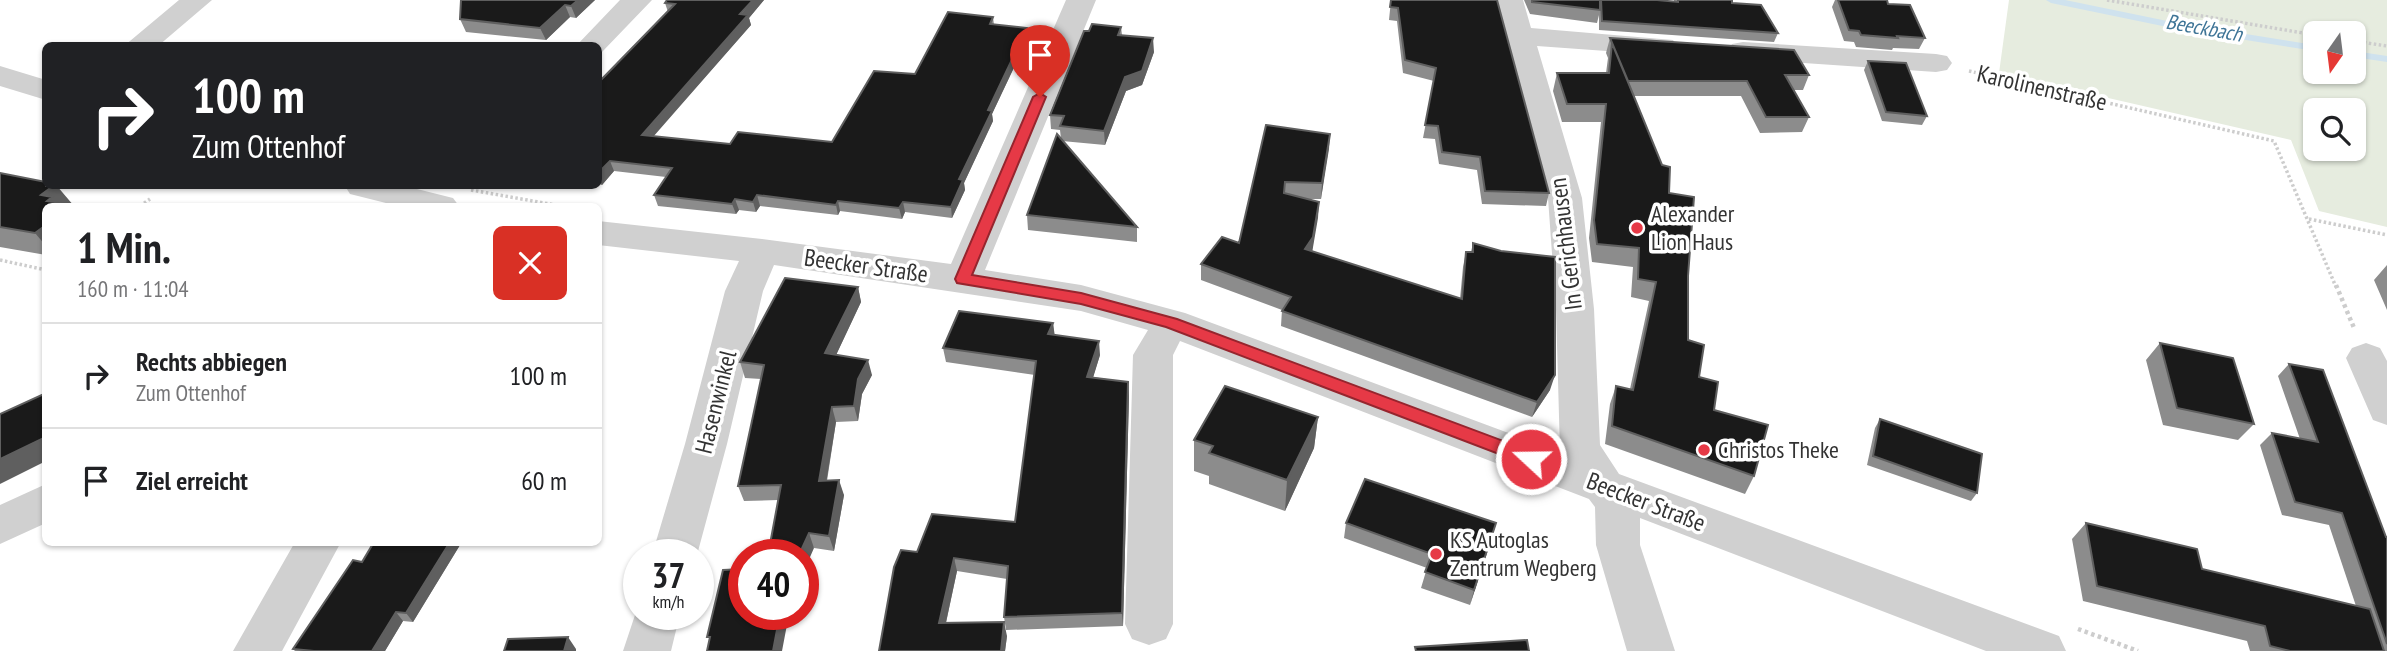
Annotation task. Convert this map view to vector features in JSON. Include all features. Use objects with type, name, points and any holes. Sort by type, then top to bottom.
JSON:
[{"type":"street","points":[[144,42],[197,0]]},
{"type":"street","points":[[595,42],[637,0]]},
{"type":"street","points":[[963,279],[1080,0]]},
{"type":"street","name":"In Gerichhausen","points":[[1508,0],[1565,198],[1575,309],[1579,448],[1616,503],[1618,545],[1651,651]]},
{"type":"street","points":[[1517,36],[1936,63]]},
{"type":"street","points":[[0,75],[42,90]]},
{"type":"street","points":[[389,189],[442,195]]},
{"type":"street","name":"Beecker Straße","points":[[602,233],[762,251],[963,279],[1081,298],[1171,323],[2042,651]]},
{"type":"street","name":"Hasenwinkel","points":[[679,539],[706,444],[735,290],[762,251]]},
{"type":"street","points":[[1149,624],[1153,355],[1171,323]]},
{"type":"street","points":[[2366,358],[2387,409]]},
{"type":"street","points":[[0,526],[42,504]]},
{"type":"street","points":[[257,651],[317,546]]},
{"type":"street","points":[[646,651],[652,630]]},
{"type":"path","points":[[2107,0],[2303,33]]},
{"type":"path","points":[[2366,43],[2387,46]]},
{"type":"path","name":"Karolinenstraße","points":[[1936,63],[2274,141],[2366,358]]},
{"type":"path","points":[[442,195],[529,203]]},
{"type":"path","points":[[144,203],[149,199]]},
{"type":"path","points":[[2309,219],[2387,235]]},
{"type":"path","points":[[0,260],[42,269]]},
{"type":"shaded area","points":[[2009,0],[2387,0],[2387,227],[2319,211],[2291,140],[1999,73]]},
{"type":"building","points":[[461,0],[578,0],[571,6],[565,5],[540,28],[460,19]]},
{"type":"building","points":[[667,0],[753,0],[740,14],[748,15],[642,135],[730,144],[738,132],[832,142],[874,71],[915,74],[948,12],[993,17],[990,24],[1027,28],[988,110],[992,111],[959,179],[963,180],[951,207],[903,202],[899,208],[838,201],[836,205],[757,195],[753,202],[735,199],[732,204],[654,195],[672,168],[610,161],[602,169],[602,79],[675,4],[665,3]]},
{"type":"building","points":[[1391,0],[1497,0],[1549,193],[1485,191],[1480,157],[1442,152],[1438,126],[1425,125],[1436,68],[1405,60],[1398,8],[1390,7]]},
{"type":"building","points":[[1600,0],[1600,10],[1532,2]]},
{"type":"building","points":[[1601,0],[1732,0],[1732,3],[1761,5],[1778,33],[1602,21]]},
{"type":"building","points":[[1838,0],[1887,0],[1888,4],[1910,5],[1925,38],[1861,35],[1859,31],[1849,30]]},
{"type":"building","points":[[1092,24],[1121,27],[1118,35],[1153,38],[1142,71],[1125,77],[1104,131],[1060,126],[1064,116],[1050,115],[1084,31],[1089,31]]},
{"type":"building","points":[[1610,38],[1794,50],[1809,75],[1785,75],[1809,117],[1766,117],[1747,81],[1628,81]]},
{"type":"building","points":[[1612,43],[1662,165],[1670,167],[1669,193],[1694,197],[1688,276],[1688,340],[1704,345],[1699,377],[1718,382],[1714,410],[1768,425],[1754,476],[1612,426],[1616,386],[1633,390],[1656,282],[1638,279],[1639,248],[1597,244],[1594,220],[1606,104],[1567,104],[1557,73],[1609,73]]},
{"type":"building","points":[[1868,61],[1906,63],[1927,116],[1886,112]]},
{"type":"building","points":[[1266,125],[1330,134],[1322,183],[1285,182],[1284,193],[1319,202],[1313,237],[1305,249],[1462,299],[1466,252],[1473,252],[1473,243],[1501,251],[1555,257],[1555,375],[1537,402],[1282,311],[1291,297],[1201,264],[1222,237],[1239,243]]},
{"type":"building","points":[[1057,134],[1137,227],[1027,215]]},
{"type":"building","points":[[0,173],[42,181],[42,189],[49,189],[41,195],[52,197],[47,201],[63,203],[42,203],[42,228],[35,233],[0,227]]},
{"type":"building","points":[[785,278],[858,287],[825,353],[868,360],[858,379],[854,406],[832,407],[819,481],[839,480],[829,536],[809,533],[806,539],[771,539],[781,485],[738,486],[764,365],[740,362]]},
{"type":"building","points":[[959,311],[1053,323],[1048,334],[1099,341],[1087,377],[1128,382],[1122,613],[1004,617],[1008,566],[954,558],[939,623],[1004,622],[1001,651],[879,651],[894,567],[901,550],[917,552],[932,514],[1015,522],[1036,361],[943,348]]},
{"type":"building","points":[[2160,343],[2233,358],[2254,424],[2177,408]]},
{"type":"building","points":[[2289,364],[2323,370],[2387,537],[2387,644],[2342,513],[2295,502],[2272,433],[2318,442]]},
{"type":"building","points":[[1225,386],[1318,417],[1287,480],[1209,453],[1213,446],[1194,440]]},
{"type":"building","points":[[42,395],[42,439],[0,459],[0,414]]},
{"type":"building","points":[[1880,419],[1982,454],[1977,493],[1873,456]]},
{"type":"building","name":"KS Autoglas Zentrum Wegberg","points":[[1365,479],[1496,523],[1474,590],[1425,572],[1432,554],[1346,523]]},
{"type":"building","points":[[2086,523],[2197,549],[2202,569],[2370,609],[2384,651],[2290,651],[2270,646],[2265,626],[2097,586]]},
{"type":"building","points":[[372,546],[448,546],[406,613],[396,612],[372,651],[293,649],[353,560],[362,562]]},
{"type":"building","points":[[723,570],[728,570],[728,630],[777,630],[773,651],[707,651],[709,630],[714,630],[714,608]]},
{"type":"building","points":[[568,637],[564,651],[504,651],[508,639]]},
{"type":"building","points":[[1527,640],[1529,651],[1416,651],[1415,647]]},
{"type":"waterway","name":"Beeckbach","points":[[2051,0],[2177,26],[2303,46]]},
{"type":"waterway","name":"Beeckbach","points":[[2366,56],[2387,59]]},
{"type":"place","name":"Alexander Lion Haus","points":[[1637,228]]},
{"type":"place","name":"Christos Theke","points":[[1704,450]]},
{"type":"place","name":"KS Autoglas Zentrum Wegberg","points":[[1436,554]]},
{"type":"route","points":[[1040,97],[963,279],[1081,298],[1171,323],[1531,459]]}]
